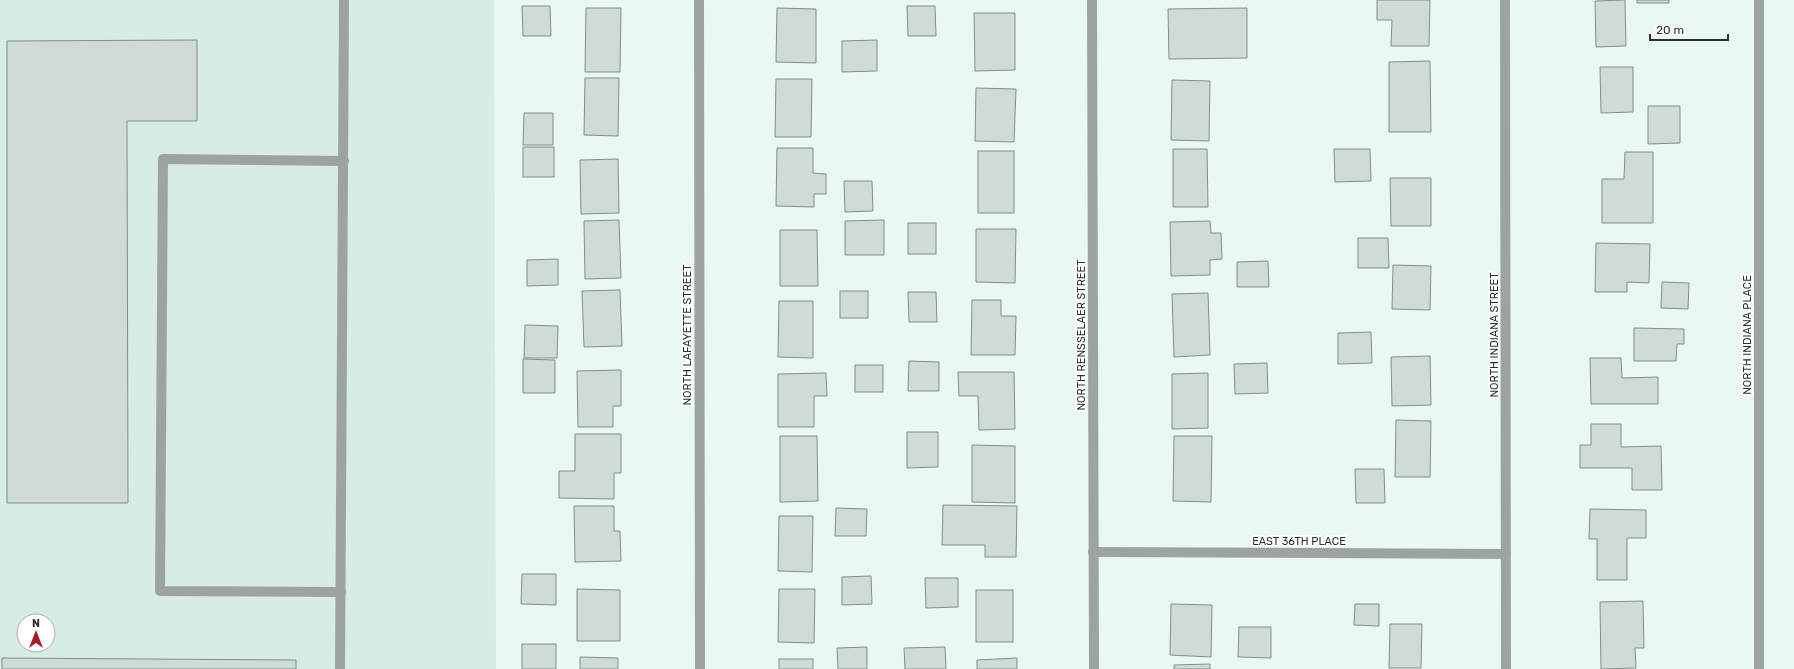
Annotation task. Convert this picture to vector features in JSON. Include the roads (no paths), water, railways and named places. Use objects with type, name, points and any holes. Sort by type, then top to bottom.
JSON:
[{"type":"street","points":[[340,669],[344,0]]},
{"type":"street","name":"NORTH LAFAYETTE STREET","points":[[699,0],[700,669]]},
{"type":"street","name":"NORTH RENSSELAER STREET","points":[[1092,0],[1094,669]]},
{"type":"street","name":"NORTH INDIANA STREET","points":[[1505,0],[1506,669]]},
{"type":"street","name":"NORTH INDIANA PLACE","points":[[1759,0],[1759,669]]},
{"type":"street","points":[[341,592],[160,591],[163,159],[344,160]]},
{"type":"street","name":"EAST 36TH PLACE","points":[[1093,552],[1506,554]]}]
